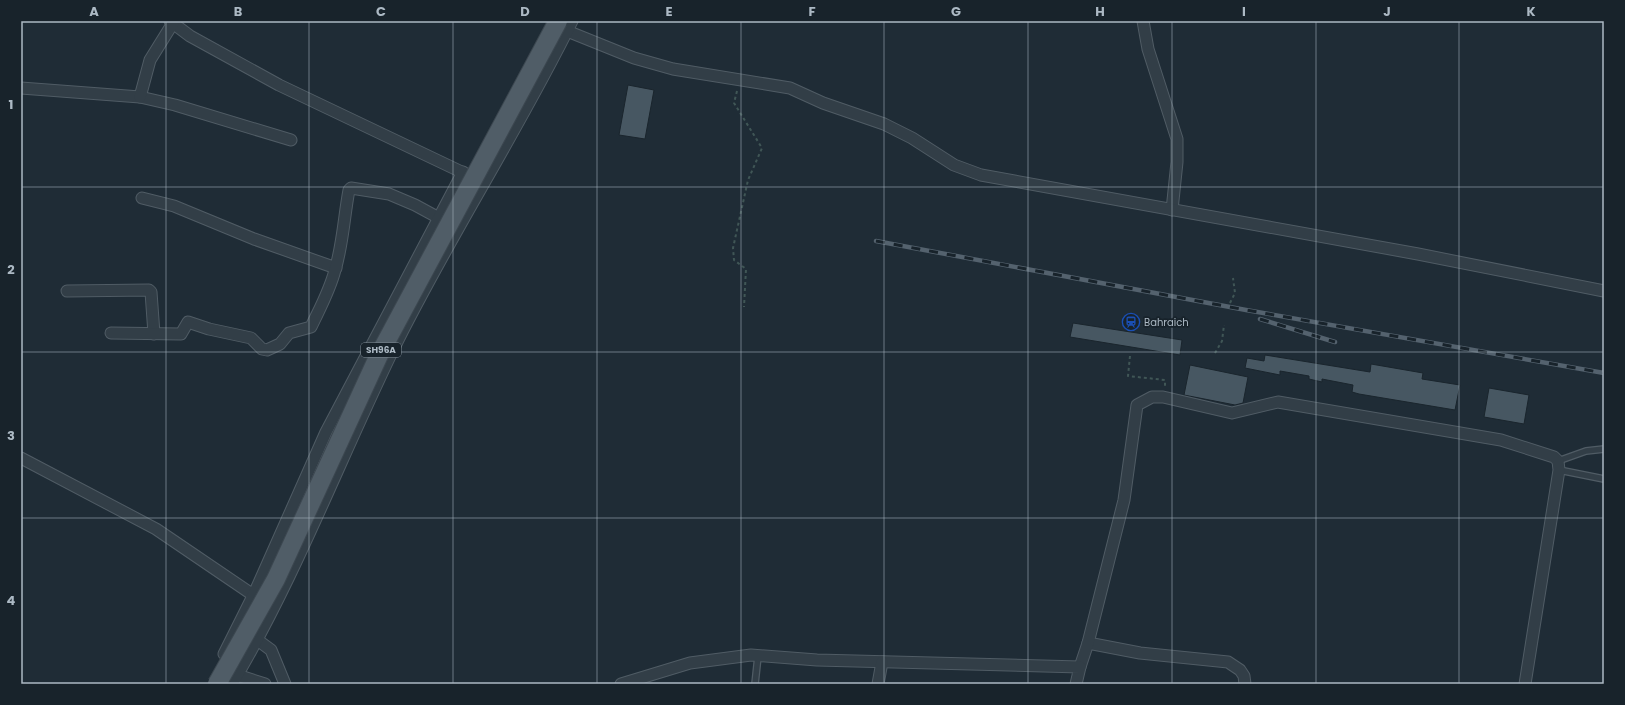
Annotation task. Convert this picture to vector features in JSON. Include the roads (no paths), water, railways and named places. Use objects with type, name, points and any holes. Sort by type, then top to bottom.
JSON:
[{"type":"main road","name":"SH96A","points":[[217,684],[276,579],[378,355],[566,24]]},
{"type":"street","points":[[1143,21],[1148,49],[1178,139],[1172,210]]},
{"type":"street","points":[[140,97],[150,60],[172,22],[190,36],[279,85],[411,150],[463,172],[483,183]]},
{"type":"street","points":[[265,684],[235,679],[305,544],[393,350],[483,183],[507,143],[566,24],[640,60],[673,69],[790,88],[823,103],[884,124],[912,138],[954,165],[981,175],[1418,254],[1604,291]]},
{"type":"street","points":[[21,88],[140,97],[175,105],[291,140]]},
{"type":"street","points":[[207,684],[254,594],[326,432],[463,172]]},
{"type":"street","points":[[111,333],[181,334],[188,322],[209,329],[251,338],[262,349],[267,350],[275,348],[290,333],[311,327],[330,287],[336,268],[343,219],[349,190],[351,188],[396,197],[438,218]]},
{"type":"street","points":[[142,198],[174,206],[254,239],[336,268]]},
{"type":"street","points":[[67,291],[149,290],[151,292],[154,334]]},
{"type":"street","points":[[1076,684],[1088,643],[1124,500],[1137,405],[1152,397],[1163,397],[1232,413],[1278,402],[1286,403],[1501,440],[1554,457],[1558,466],[1525,684]]},
{"type":"street","points":[[21,458],[156,529],[254,594],[271,610]]},
{"type":"street","points":[[256,639],[271,650],[285,684]]},
{"type":"street","points":[[1088,643],[1140,653],[1228,662],[1240,670],[1245,684]]},
{"type":"street","points":[[621,684],[690,663],[758,656],[882,662],[1080,667]]},
{"type":"street","points":[[878,684],[882,662]]},
{"type":"lane","points":[[1558,466],[1586,451],[1604,449]]},
{"type":"lane","points":[[1558,466],[1604,479]]},
{"type":"lane","points":[[755,684],[758,656]]},
{"type":"railway","points":[[876,241],[1246,310],[1604,373]]},
{"type":"railway","points":[[1260,319],[1335,342]]},
{"type":"place","name":"Bahraich","points":[[1131,322]]}]
